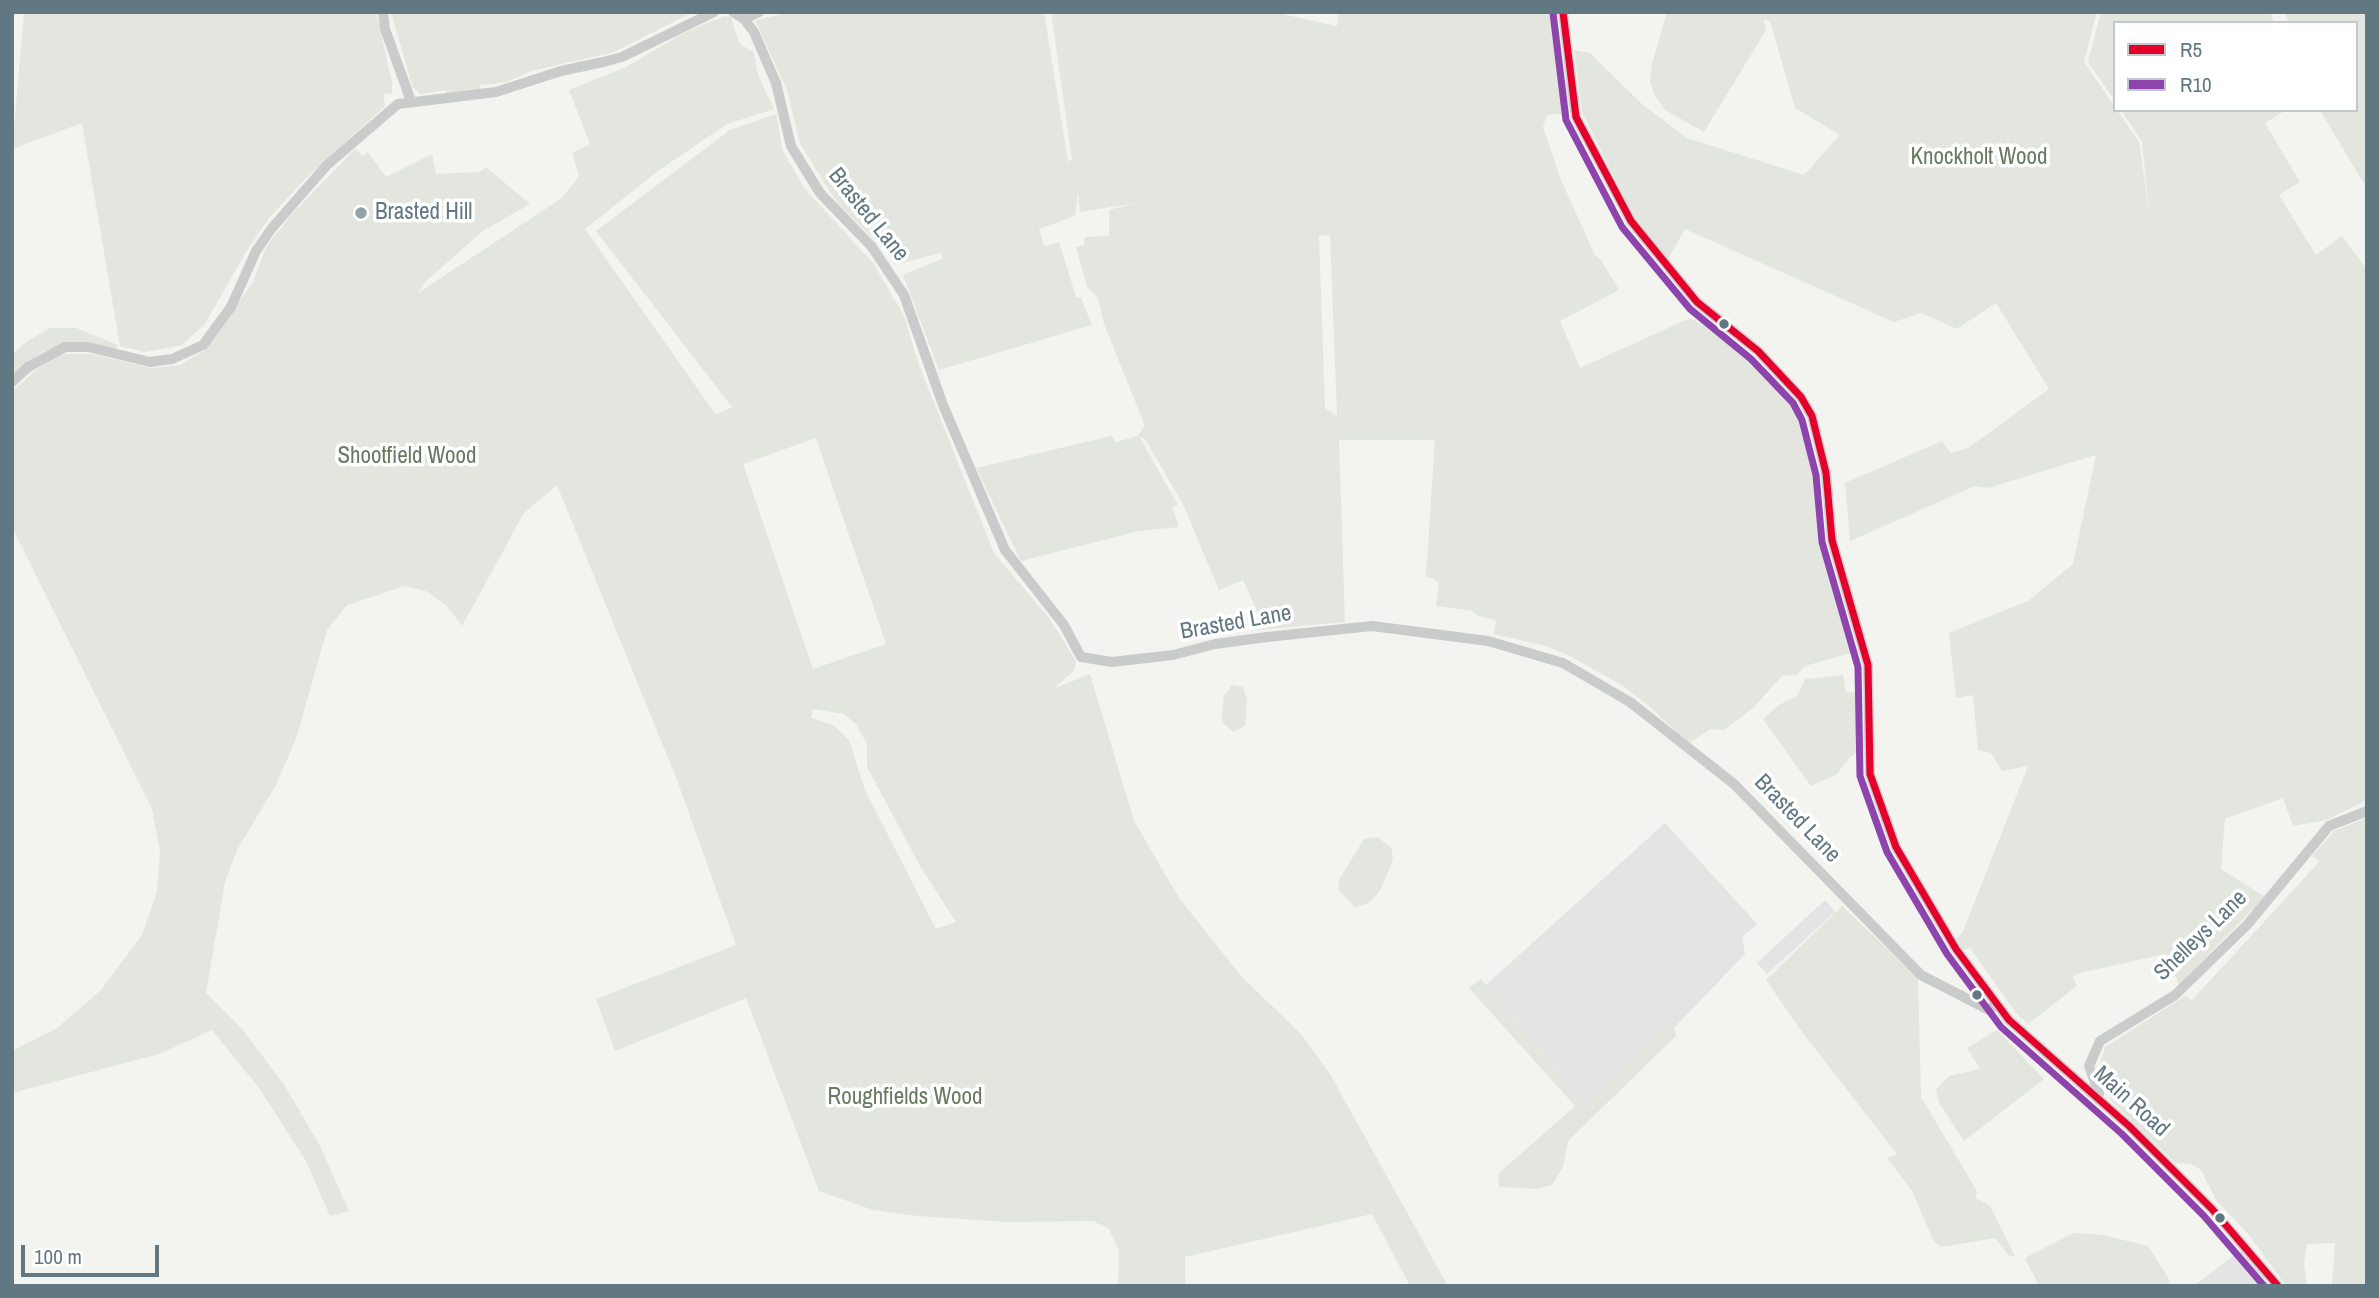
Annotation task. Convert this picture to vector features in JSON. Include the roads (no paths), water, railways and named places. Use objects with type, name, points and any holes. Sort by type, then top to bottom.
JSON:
[{"type":"street","points":[[383,12],[385,29],[411,101]]},
{"type":"street","points":[[12,382],[28,368],[65,347],[88,347],[150,362],[173,359],[203,345],[230,307],[256,251],[272,228],[337,156],[398,104],[496,92],[561,71],[622,57],[715,12]]},
{"type":"street","points":[[733,12],[744,19],[759,12]]},
{"type":"street","name":"Main Road","points":[[1563,12],[1576,117],[1631,221],[1697,302],[1765,358],[1801,397],[1812,416],[1826,473],[1832,541],[1868,665],[1870,774],[1896,847],[1956,949],[1996,1006],[2037,1048],[2098,1099],[2212,1209],[2278,1286]]},
{"type":"street","name":"Brasted Lane","points":[[744,19],[754,32],[776,83],[791,146],[820,193],[872,247],[904,295],[943,405],[1005,550],[1064,625],[1081,657],[1112,662],[1174,655],[1241,641],[1372,626],[1488,641],[1563,663],[1630,702],[1734,784],[1921,975],[1987,1009],[1996,1006]]},
{"type":"street","name":"Shelleys Lane","points":[[2098,1099],[2099,1093],[2089,1066],[2099,1041],[2175,995],[2247,925],[2329,826],[2367,811]]},
{"type":"place","name":"Brasted Hill","points":[[361,213]]},
{"type":"park label","name":"Knockholt Wood","points":[[1979,158]]},
{"type":"park label","name":"Shootfield Wood","points":[[407,457]]},
{"type":"park label","name":"Roughfields Wood","points":[[905,1098]]}]
